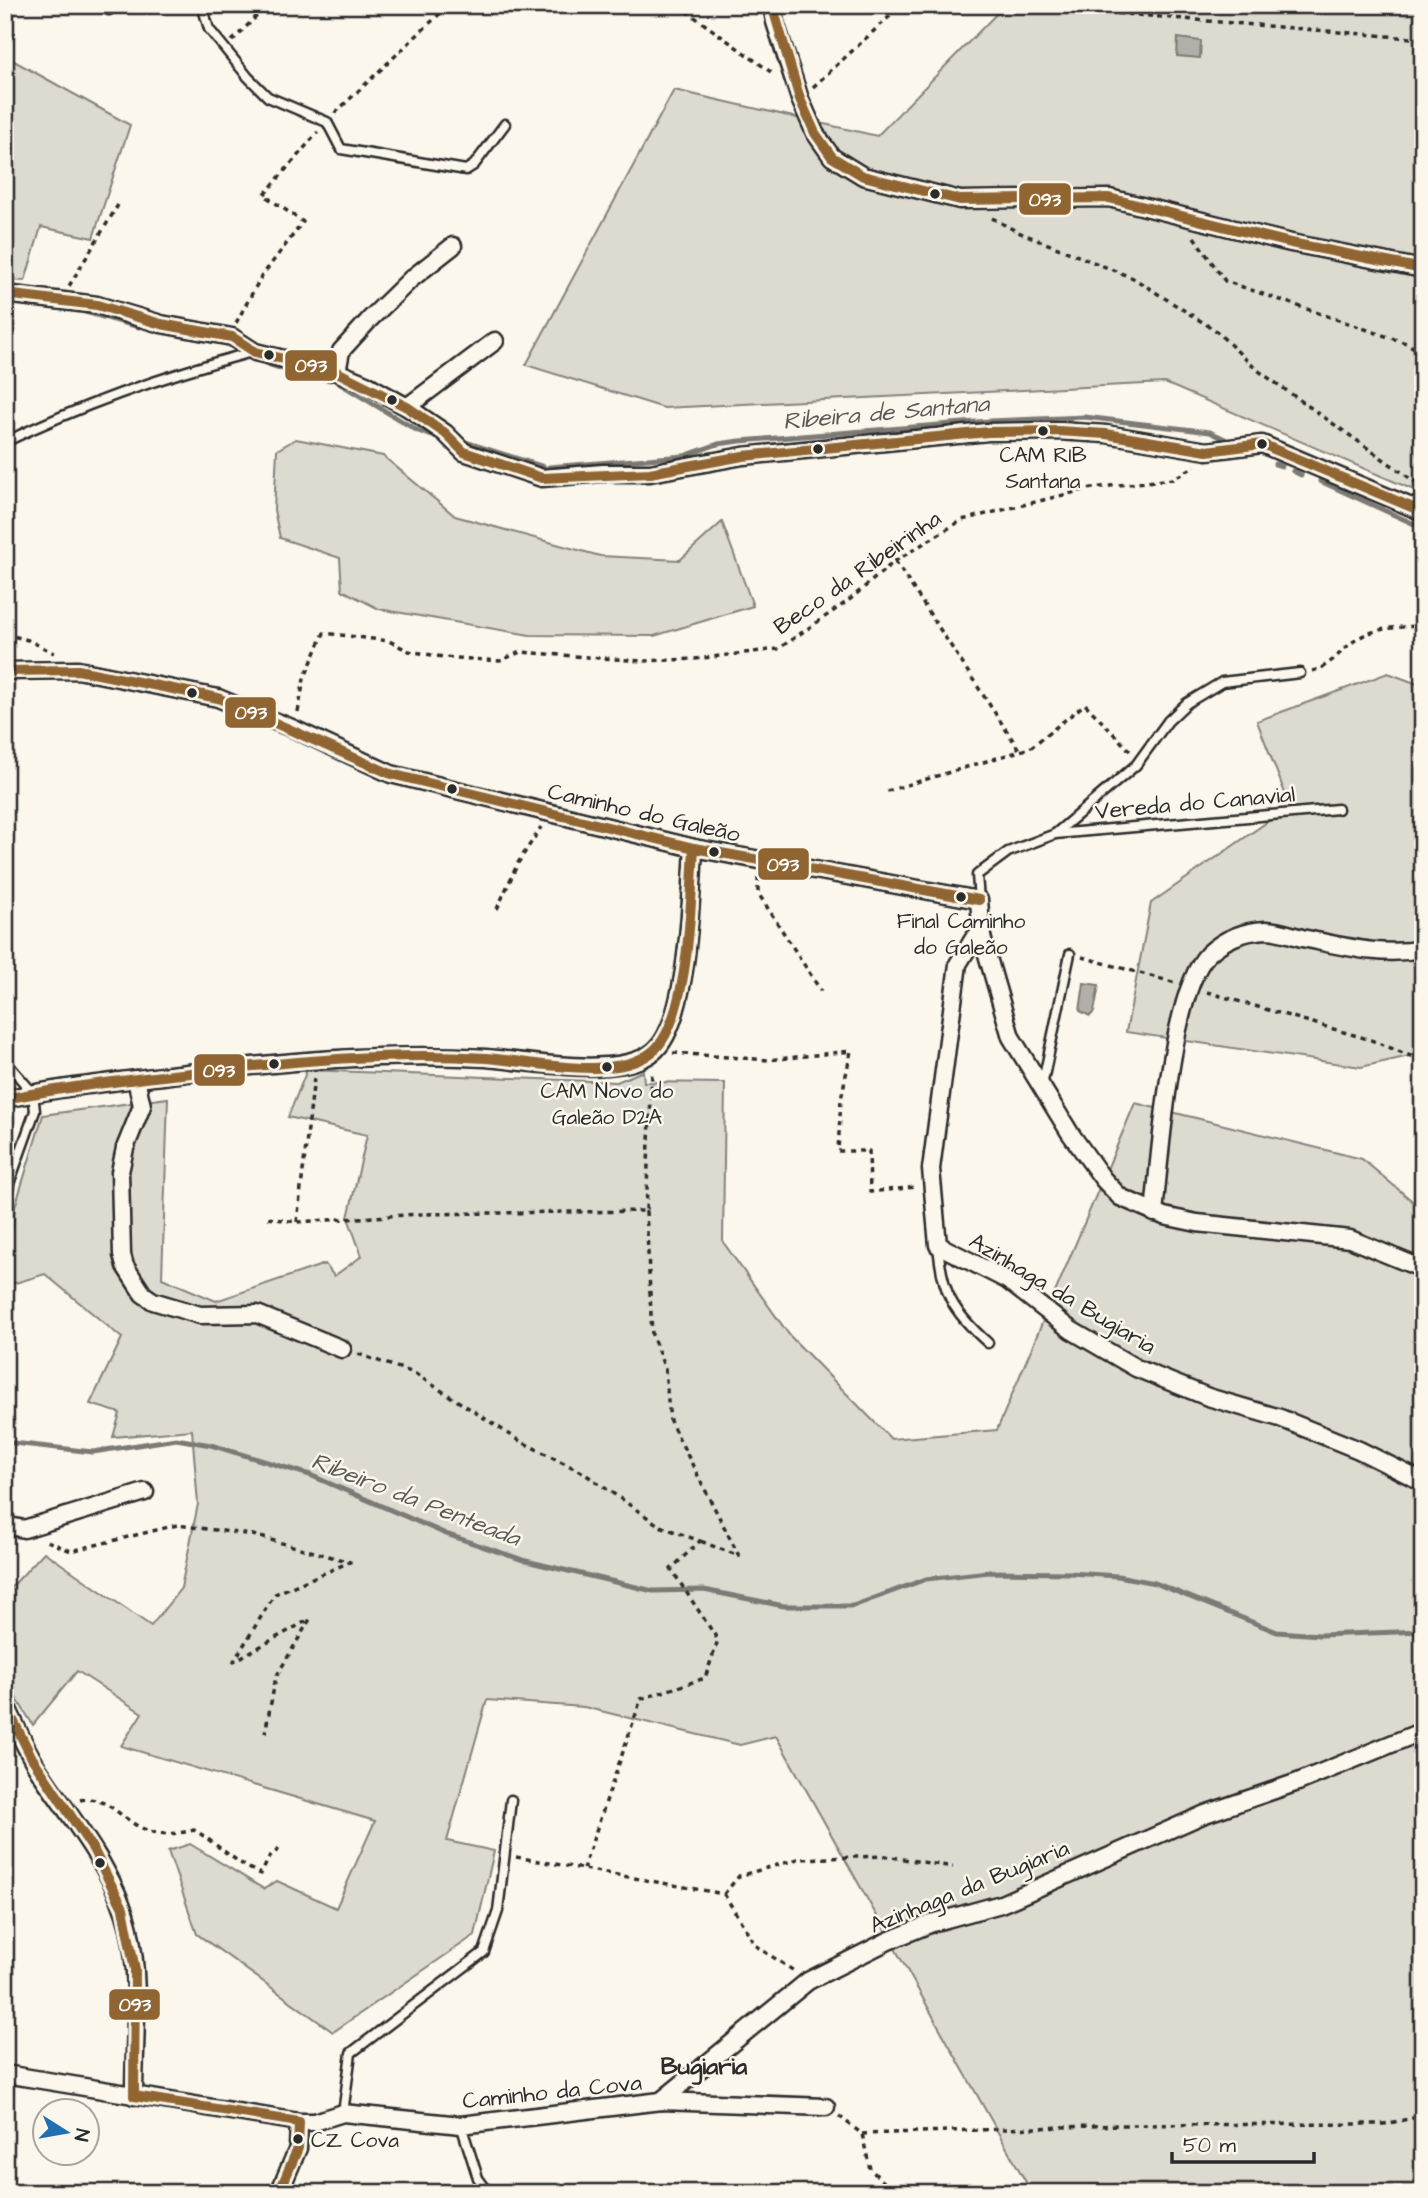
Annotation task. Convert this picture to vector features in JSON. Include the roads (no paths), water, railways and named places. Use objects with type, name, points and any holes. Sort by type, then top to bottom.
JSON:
[{"type":"street","points":[[772,5],[798,92],[815,133],[832,157],[863,176],[960,200],[1109,198],[1291,243],[1423,270]]},
{"type":"street","points":[[337,372],[341,351],[370,318],[411,279],[453,246]]},
{"type":"street","points":[[5,294],[97,305],[162,324],[228,337],[255,352],[337,372],[366,384],[407,407],[445,433],[464,452],[542,478],[603,472],[650,473],[743,456],[988,432],[1058,431],[1106,434],[1207,451],[1262,444],[1423,512]]},
{"type":"street","points":[[407,407],[495,341]]},
{"type":"street","name":"Caminho do Galeão","points":[[5,671],[86,671],[218,698],[294,729],[391,774],[694,848],[979,900]]},
{"type":"street","points":[[5,1099],[136,1079],[316,1060],[431,1055],[610,1066],[643,1059],[662,1043],[672,1024],[688,944],[694,848]]},
{"type":"street","points":[[979,900],[982,937],[1011,1037],[1041,1088],[1103,1179],[1120,1198],[1154,1213],[1197,1223],[1349,1239],[1423,1269]]},
{"type":"street","points":[[1154,1213],[1168,1083],[1189,986],[1207,955],[1233,936],[1267,930],[1395,955],[1423,949]]},
{"type":"street","name":"Azinhaga da Bugiaria","points":[[982,937],[974,939],[958,964],[931,1169],[938,1245],[1007,1280],[1071,1330],[1136,1368],[1208,1397],[1280,1418],[1359,1451],[1423,1482]]},
{"type":"street","points":[[136,1079],[142,1106],[125,1147],[120,1172],[122,1255],[125,1266],[143,1294],[163,1306],[200,1315],[257,1314],[342,1349]]},
{"type":"street","points":[[12,1527],[145,1492]]},
{"type":"street","points":[[5,1703],[42,1775],[64,1804],[117,1892],[129,1929],[134,1969],[134,2096]]},
{"type":"street","name":"Azinhaga da Bugiaria","points":[[661,2101],[808,1981],[932,1923],[1002,1904],[1205,1814],[1298,1782],[1423,1731]]},
{"type":"street","name":"Caminho da Cova","points":[[5,2074],[299,2122],[314,2122],[343,2113],[461,2126],[661,2101],[826,2107]]},
{"type":"street","points":[[279,2193],[298,2148],[299,2122]]},
{"type":"lane","points":[[202,5],[209,29],[268,97],[327,122],[341,149],[466,170],[474,165],[505,124]]},
{"type":"lane","points":[[5,442],[48,421],[171,374],[255,352]]},
{"type":"lane","points":[[979,900],[977,875],[1009,852],[1055,834],[1139,760],[1168,721],[1188,703],[1222,682],[1300,673]]},
{"type":"lane","name":"Vereda do Canavial","points":[[1055,834],[1338,809]]},
{"type":"lane","points":[[1041,1088],[1070,954]]},
{"type":"lane","points":[[5,1061],[33,1093],[34,1111],[5,1195]]},
{"type":"lane","points":[[938,1245],[940,1274],[948,1299],[963,1321],[989,1343]]},
{"type":"lane","points":[[343,2113],[351,2053],[484,1952],[498,1911],[510,1800]]},
{"type":"lane","points":[[461,2126],[478,2178],[489,2193]]},
{"type":"waterway","name":"Ribeira de Santana","points":[[78,310],[139,327]]},
{"type":"waterway","name":"Ribeira de Santana","points":[[270,365],[285,370]]},
{"type":"waterway","name":"Ribeira de Santana","points":[[307,375],[330,380]]},
{"type":"waterway","name":"Ribeira de Santana","points":[[339,383],[418,431],[435,437]]},
{"type":"waterway","name":"Ribeira de Santana","points":[[549,467],[684,456],[718,444],[740,441],[989,421],[1085,417],[1210,432],[1225,439]]},
{"type":"waterway","name":"Ribeira de Santana","points":[[465,442],[544,467]]},
{"type":"waterway","name":"Ribeira de Santana","points":[[1275,464],[1282,466]]},
{"type":"waterway","name":"Ribeira de Santana","points":[[1293,471],[1301,475]]},
{"type":"waterway","name":"Ribeira de Santana","points":[[1320,481],[1423,528]]},
{"type":"waterway","name":"Ribeiro da Penteada","points":[[13,1443],[93,1452],[176,1439],[211,1445],[310,1475],[446,1534],[526,1561],[653,1591],[704,1590],[784,1606],[853,1606],[926,1579],[989,1572],[1070,1573],[1118,1576],[1155,1583],[1277,1632],[1320,1635],[1423,1631]]},
{"type":"place","name":"CAM RIB Santana","points":[[1043,431]]},
{"type":"place","name":"Final Caminho do Galeão","points":[[961,897]]},
{"type":"place","name":"CAM Novo do Galeão D2A","points":[[607,1067]]},
{"type":"place","name":"CZ Cova","points":[[298,2139]]},
{"type":"district","name":"Bugiaria","points":[[704,2066]]}]
